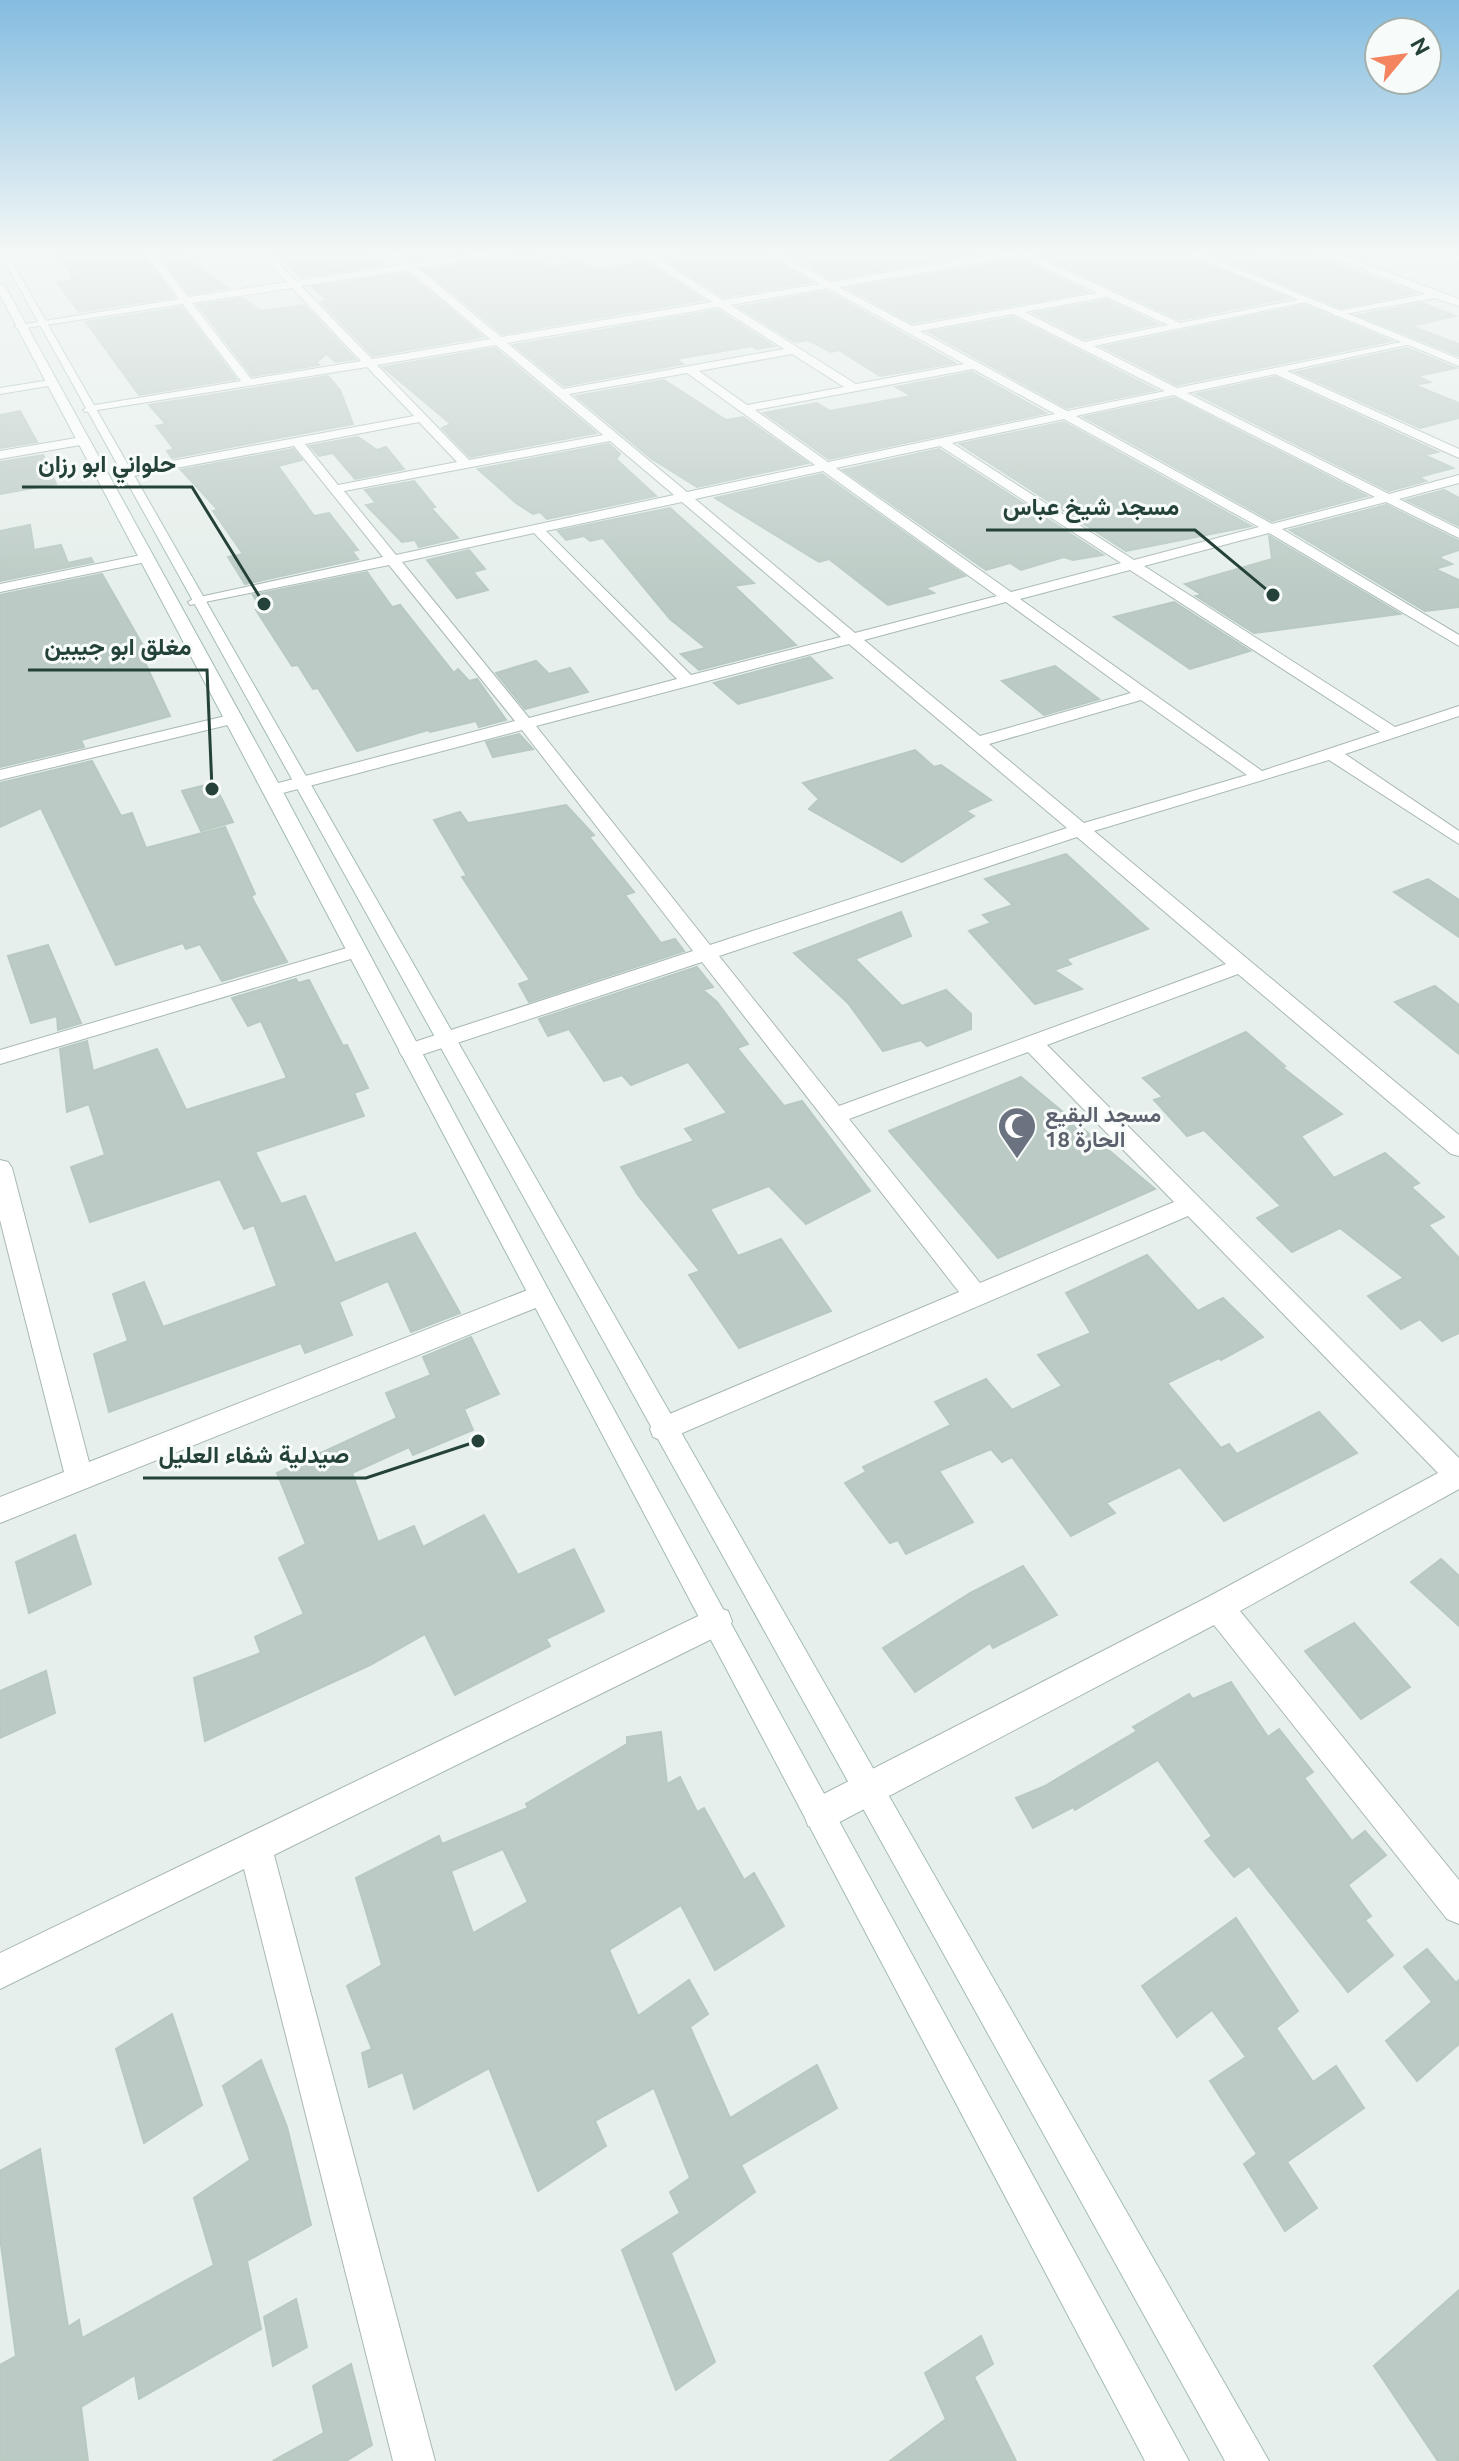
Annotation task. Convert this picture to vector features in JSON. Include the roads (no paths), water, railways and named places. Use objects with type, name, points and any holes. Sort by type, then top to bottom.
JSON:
[{"type":"street","points":[[45,368],[50,383],[234,719],[285,786],[443,1040],[1248,2461]]},
{"type":"street","points":[[60,368],[89,410],[195,602],[285,786],[357,951],[539,1296],[1168,2461]]},
{"type":"street","points":[[236,368],[249,384]]},
{"type":"street","points":[[89,410],[348,368]]},
{"type":"street","points":[[376,368],[467,465]]},
{"type":"street","points":[[529,368],[1459,1148]]},
{"type":"street","points":[[558,393],[695,368]]},
{"type":"street","points":[[822,368],[855,389]]},
{"type":"street","points":[[744,409],[963,368]]},
{"type":"street","points":[[976,368],[1270,528],[1459,641]]},
{"type":"street","points":[[1132,368],[1459,534]]},
{"type":"street","points":[[195,602],[1292,368]]},
{"type":"street","points":[[689,369],[1260,777]]},
{"type":"street","points":[[1278,371],[1459,454]]},
{"type":"street","points":[[0,391],[50,383]]},
{"type":"street","points":[[123,474],[422,418]]},
{"type":"street","points":[[336,489],[612,437]]},
{"type":"street","points":[[0,455],[82,441]]},
{"type":"street","points":[[297,442],[525,723],[974,1294]]},
{"type":"street","points":[[942,442],[1393,733]]},
{"type":"street","points":[[285,786],[1009,599],[1384,495],[1459,479]]},
{"type":"street","points":[[536,528],[687,680]]},
{"type":"street","points":[[0,588],[146,558]]},
{"type":"street","points":[[974,743],[1144,694]]},
{"type":"street","points":[[410,1051],[1079,830],[1260,777],[1451,714],[1459,727]]},
{"type":"street","points":[[0,775],[234,719]]},
{"type":"street","points":[[1331,753],[1459,839]]},
{"type":"street","points":[[0,1057],[357,951]]},
{"type":"street","points":[[834,1116],[1242,965]]},
{"type":"street","points":[[820,1814],[1218,1607],[1459,1476],[1033,1044]]},
{"type":"street","points":[[0,1168],[11,1268],[79,1478]]},
{"type":"street","points":[[663,1429],[974,1294],[1192,1204]]},
{"type":"street","points":[[0,1510],[539,1296]]},
{"type":"street","points":[[1218,1607],[1459,1907]]},
{"type":"street","points":[[0,1971],[717,1621]]},
{"type":"street","points":[[255,1846],[414,2461]]},
{"type":"place","name":"مسجد شيخ عباس","points":[[1273,595]]},
{"type":"place","name":"حلواني ابو رزان","points":[[264,604]]},
{"type":"place","name":"مغلق ابو جيبين","points":[[212,789]]},
{"type":"place","name":"مسجد البقيع الحارة 18","points":[[1017,1160]]},
{"type":"place","name":"صيدلية شفاء العليل","points":[[478,1441]]}]
